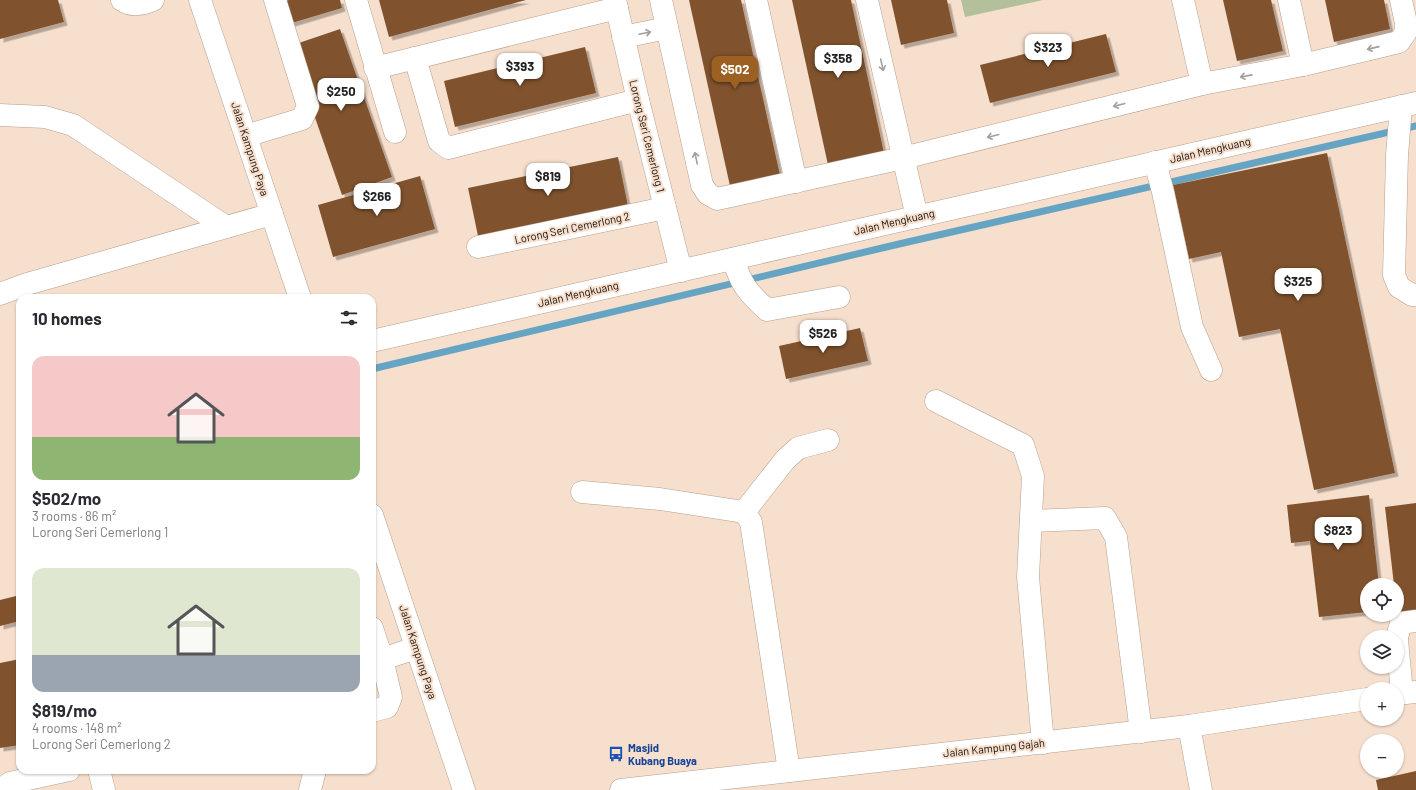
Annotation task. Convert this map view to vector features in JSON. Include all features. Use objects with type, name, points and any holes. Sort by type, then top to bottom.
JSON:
[{"type":"street","points":[[122,0],[124,2],[139,5],[153,0]]},
{"type":"street","name":"Jalan Kampung Paya","points":[[200,0],[299,294]]},
{"type":"street","points":[[246,136],[302,119],[308,106],[275,0]]},
{"type":"street","points":[[356,0],[395,132]]},
{"type":"street","points":[[661,0],[702,185],[708,194],[717,199],[903,158],[1202,84],[1303,65],[1399,42],[1406,32],[1406,23],[1401,0]]},
{"type":"street","points":[[756,0],[796,182]]},
{"type":"street","points":[[867,0],[916,217]]},
{"type":"street","points":[[1184,0],[1202,84]]},
{"type":"street","points":[[1289,0],[1303,65]]},
{"type":"street","points":[[375,68],[616,4]]},
{"type":"street","name":"Lorong Seri Cemerlong 1","points":[[616,4],[638,100],[681,271]]},
{"type":"street","points":[[623,37],[667,28]]},
{"type":"street","points":[[415,58],[439,141],[448,148],[638,100]]},
{"type":"street","points":[[1406,109],[1398,141],[1394,275],[1399,287],[1412,295],[1416,294]]},
{"type":"street","name":"Jalan Mengkuang","points":[[376,341],[681,271],[740,276],[916,217],[1159,176],[1406,109]]},
{"type":"street","points":[[0,115],[45,117],[73,125],[226,227]]},
{"type":"street","points":[[1159,176],[1192,327],[1211,370]]},
{"type":"street","name":"Lorong Seri Cemerlong 2","points":[[478,247],[665,208]]},
{"type":"street","points":[[0,294],[27,284],[272,214]]},
{"type":"street","points":[[740,276],[751,296],[767,310],[839,297]]},
{"type":"street","points":[[936,401],[1023,446],[1033,476],[1028,577],[1043,742]]},
{"type":"street","points":[[744,512],[785,460],[798,448],[828,440]]},
{"type":"street","points":[[582,492],[660,499],[744,512],[751,522],[789,771]]},
{"type":"street","points":[[1031,521],[1104,518],[1116,537],[1141,732]]},
{"type":"street","name":"Jalan Kampung Paya","points":[[376,527],[464,790]]},
{"type":"street","points":[[1399,630],[1401,623],[1416,621]]},
{"type":"street","points":[[376,710],[387,707],[392,698],[377,661],[416,648]]},
{"type":"street","points":[[1402,674],[1405,693]]},
{"type":"street","name":"Jalan Kampung Gajah","points":[[621,790],[1141,732],[1360,700]]},
{"type":"street","points":[[1189,726],[1201,790]]},
{"type":"street","points":[[2,790],[10,783],[51,774]]},
{"type":"street","points":[[100,774],[104,790]]},
{"type":"street","points":[[310,790],[314,774]]},
{"type":"green space","points":[[961,0],[1043,0],[965,17]]},
{"type":"building","points":[[0,0],[58,0],[64,22],[0,39]]},
{"type":"building","points":[[289,0],[340,0],[342,8],[285,25],[279,3]]},
{"type":"building","points":[[379,0],[526,0],[389,37]]},
{"type":"building","points":[[689,0],[741,0],[780,175],[730,186]]},
{"type":"building","points":[[792,0],[851,0],[884,153],[828,165]]},
{"type":"building","points":[[891,0],[947,0],[954,33],[901,45]]},
{"type":"building","points":[[1223,0],[1271,0],[1283,51],[1237,61]]},
{"type":"building","points":[[1325,0],[1384,0],[1390,29],[1334,42]]},
{"type":"building","points":[[340,29],[392,177],[342,195],[290,46]]},
{"type":"building","points":[[1106,34],[1116,72],[990,103],[980,65]]},
{"type":"building","points":[[585,47],[596,93],[455,127],[444,81]]},
{"type":"building","points":[[1327,153],[1395,473],[1314,490],[1280,329],[1239,337],[1221,252],[1189,259],[1173,185]]},
{"type":"building","points":[[618,157],[628,206],[478,236],[468,188]]},
{"type":"building","points":[[420,176],[435,229],[333,257],[318,205]]},
{"type":"building","points":[[860,328],[868,361],[786,379],[779,346]]},
{"type":"building","points":[[1369,495],[1378,578],[1360,578],[1360,613],[1319,617],[1310,541],[1291,543],[1287,505]]},
{"type":"building","points":[[1416,503],[1416,613],[1404,613],[1404,578],[1393,578],[1385,507]]},
{"type":"building","points":[[16,596],[16,622],[0,626],[0,600]]},
{"type":"building","points":[[16,660],[16,746],[0,748],[0,663]]},
{"type":"building","points":[[1416,771],[1416,790],[1378,790],[1376,780],[1385,778],[1404,778],[1404,774]]},
{"type":"waterway","points":[[376,368],[899,244],[1416,126]]},
{"type":"place","name":"Masjid Kubang Buaya","points":[[616,754]]}]
